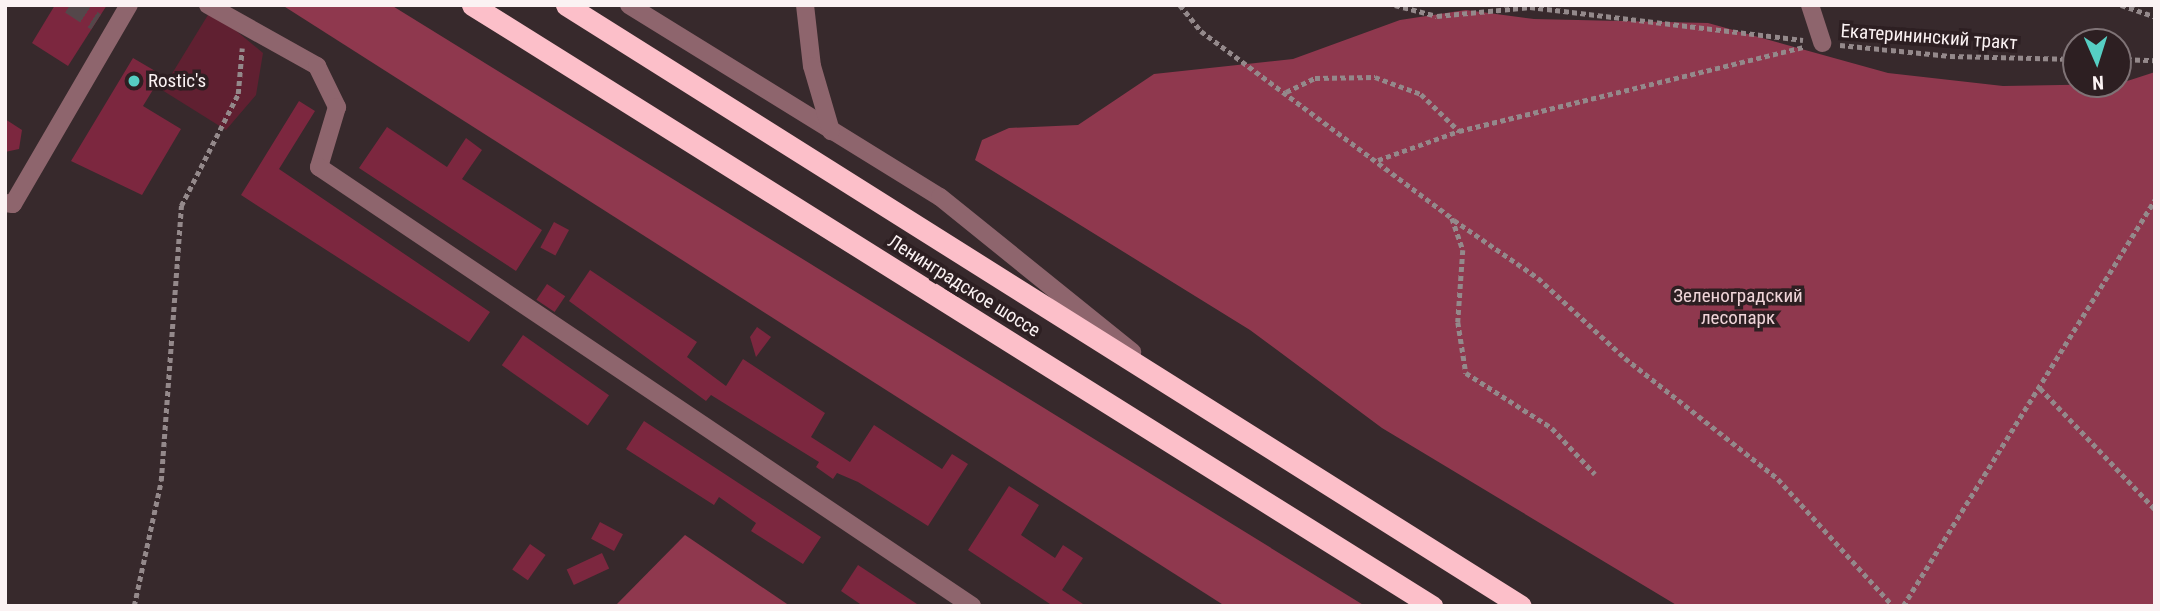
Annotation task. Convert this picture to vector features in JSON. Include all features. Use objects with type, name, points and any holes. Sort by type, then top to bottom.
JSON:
[{"type":"highway","name":"Ленинградское шоссе","points":[[472,5],[1432,606]]},
{"type":"highway","name":"Ленинградское шоссе","points":[[566,5],[1521,606]]},
{"type":"lane","points":[[5,203],[13,204],[129,5]]},
{"type":"lane","points":[[208,5],[317,66],[337,107],[319,167],[972,606]]},
{"type":"lane","points":[[629,5],[940,197],[1178,389]]},
{"type":"lane","points":[[806,5],[811,66],[831,131]]},
{"type":"lane","points":[[1810,5],[1822,43]]},
{"type":"lane","points":[[96,22],[112,31]]},
{"type":"path","points":[[1180,5],[1201,31],[1378,159],[1452,218],[1538,278],[1625,358],[1778,479],[1893,606]]},
{"type":"path","name":"Екатерининский тракт","points":[[1395,5],[1437,16],[1531,7],[1950,57],[2062,59]]},
{"type":"path","points":[[2121,5],[2155,16]]},
{"type":"path","points":[[1378,159],[1459,131],[1822,43]]},
{"type":"path","points":[[134,606],[161,481],[181,206],[238,94],[245,51],[238,44]]},
{"type":"path","points":[[2132,60],[2155,60]]},
{"type":"path","points":[[1286,92],[1315,78],[1375,77],[1421,94],[1459,131]]},
{"type":"path","points":[[1903,606],[2155,200]]},
{"type":"path","points":[[1452,218],[1464,250],[1458,322],[1466,373],[1552,428],[1595,474]]},
{"type":"path","points":[[2040,388],[2155,509]]},
{"type":"shaded area","points":[[211,10],[263,53],[256,95],[226,130],[162,90]]},
{"type":"green space","points":[[282,5],[391,5],[1365,606],[1225,606]]},
{"type":"green space","name":"Зеленоградский лесопарк","points":[[1466,10],[1534,19],[1708,23],[1888,73],[2003,86],[2062,85],[2062,98],[2132,98],[2132,79],[2155,72],[2155,606],[1678,606],[1382,428],[1250,330],[975,160],[982,140],[1009,128],[1078,125],[1154,74],[1293,59],[1400,20]]},
{"type":"green space","points":[[685,535],[790,606],[615,606]]},
{"type":"building","points":[[55,5],[107,5],[68,66],[32,43]]},
{"type":"building","points":[[133,58],[162,75],[143,106],[181,129],[142,195],[71,161]]},
{"type":"building","points":[[299,101],[315,111],[279,169],[490,312],[469,342],[241,195]]},
{"type":"building","points":[[5,119],[22,130],[19,149],[5,152]]},
{"type":"building","points":[[387,127],[447,167],[466,138],[482,150],[462,179],[542,230],[516,271],[359,168]]},
{"type":"building","points":[[554,222],[569,230],[555,256],[540,248]]},
{"type":"building","points":[[590,270],[697,342],[687,357],[726,386],[743,359],[825,413],[811,437],[850,462],[874,425],[942,469],[952,454],[968,464],[928,526],[858,482],[837,473],[833,479],[816,467],[819,462],[711,395],[706,401],[569,301]]},
{"type":"building","points":[[547,284],[565,296],[555,312],[536,300]]},
{"type":"building","points":[[757,327],[771,337],[756,357],[750,337]]},
{"type":"building","points":[[523,335],[609,395],[588,426],[502,365]]},
{"type":"building","points":[[644,421],[821,537],[803,564],[751,531],[756,523],[719,497],[714,505],[626,449]]},
{"type":"building","points":[[1009,486],[1039,505],[1021,535],[1055,558],[1063,545],[1083,558],[1062,590],[1086,606],[1053,606],[968,550]]},
{"type":"building","points":[[600,522],[623,534],[614,551],[591,539]]},
{"type":"building","points":[[530,544],[546,555],[528,580],[512,569]]},
{"type":"building","points":[[602,553],[609,568],[574,585],[567,569]]},
{"type":"building","points":[[858,565],[920,606],[863,606],[841,591]]},
{"type":"tunnel","points":[[70,5],[96,22]]},
{"type":"place","name":"Rostic's","points":[[134,81]]}]
